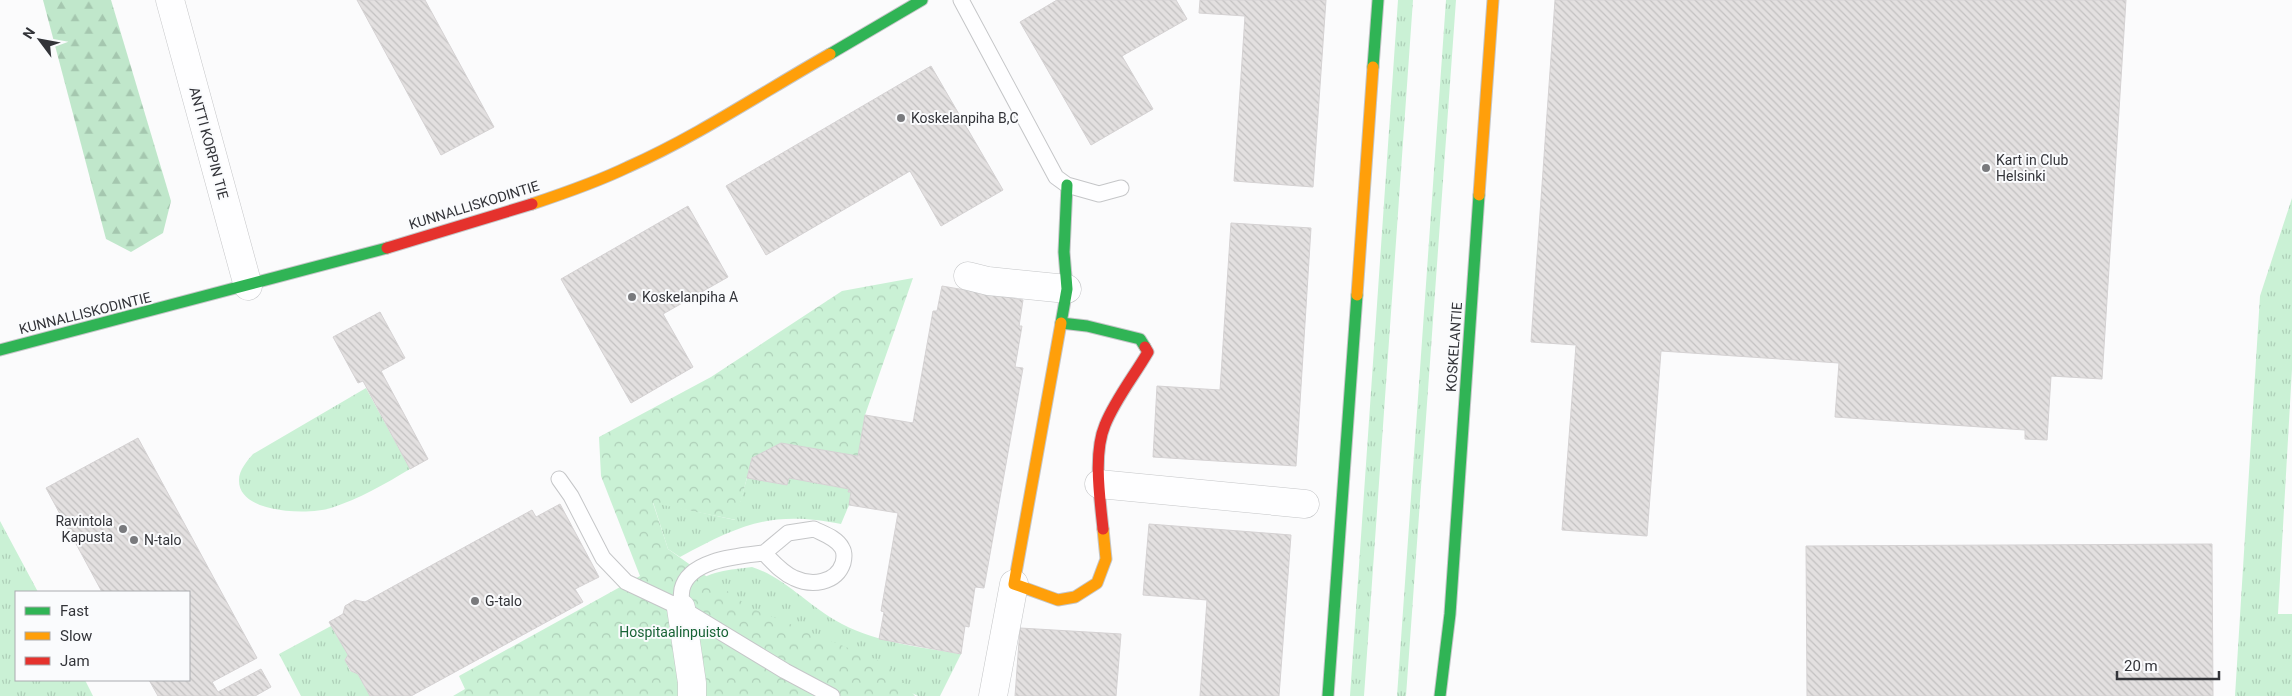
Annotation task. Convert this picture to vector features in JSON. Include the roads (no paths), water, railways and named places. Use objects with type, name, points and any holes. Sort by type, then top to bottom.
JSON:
[{"type":"street","name":"ANTTI KORPIN TIE","points":[[170,0],[248,286]]},
{"type":"street","name":"KUNNALLISKODINTIE","points":[[0,350],[248,286],[430,235],[579,188],[629,167],[677,142],[922,0]]},
{"type":"street","points":[[1328,696],[1378,0]]},
{"type":"street","name":"KOSKELANTIE","points":[[1440,696],[1450,614],[1493,0]]},
{"type":"street","points":[[993,696],[1067,288],[1067,268],[1064,252],[1067,185]]},
{"type":"street","points":[[968,276],[988,281],[1067,288]]},
{"type":"street","points":[[1014,584],[1058,600],[1075,597],[1097,583],[1106,559],[1099,484],[1100,450],[1104,426],[1148,352],[1140,339],[1087,326],[1061,323]]},
{"type":"street","points":[[1099,484],[1305,504]]},
{"type":"street","points":[[681,608],[692,683],[692,696]]},
{"type":"lane","points":[[961,0],[1056,177],[1067,185],[1099,194],[1121,188]]},
{"type":"lane","points":[[559,478],[571,496],[603,558],[626,582],[681,608],[784,671],[832,696]]},
{"type":"lane","points":[[681,608],[682,588],[693,572],[719,559],[764,553],[788,533],[814,529],[835,540],[844,554],[840,572],[831,579],[810,582],[793,578],[764,553]]},
{"type":"place","name":"Koskelanpiha B,C","points":[[901,118]]},
{"type":"place","name":"Kart in Club Helsinki","points":[[1986,168]]},
{"type":"place","name":"Koskelanpiha A","points":[[632,297]]},
{"type":"place","name":"Ravintola Kapusta","points":[[123,529]]},
{"type":"place","name":"N-talo","points":[[134,540]]},
{"type":"place","name":"G-talo","points":[[475,601]]},
{"type":"park label","name":"Hospitaalinpuisto","points":[[674,632]]}]
